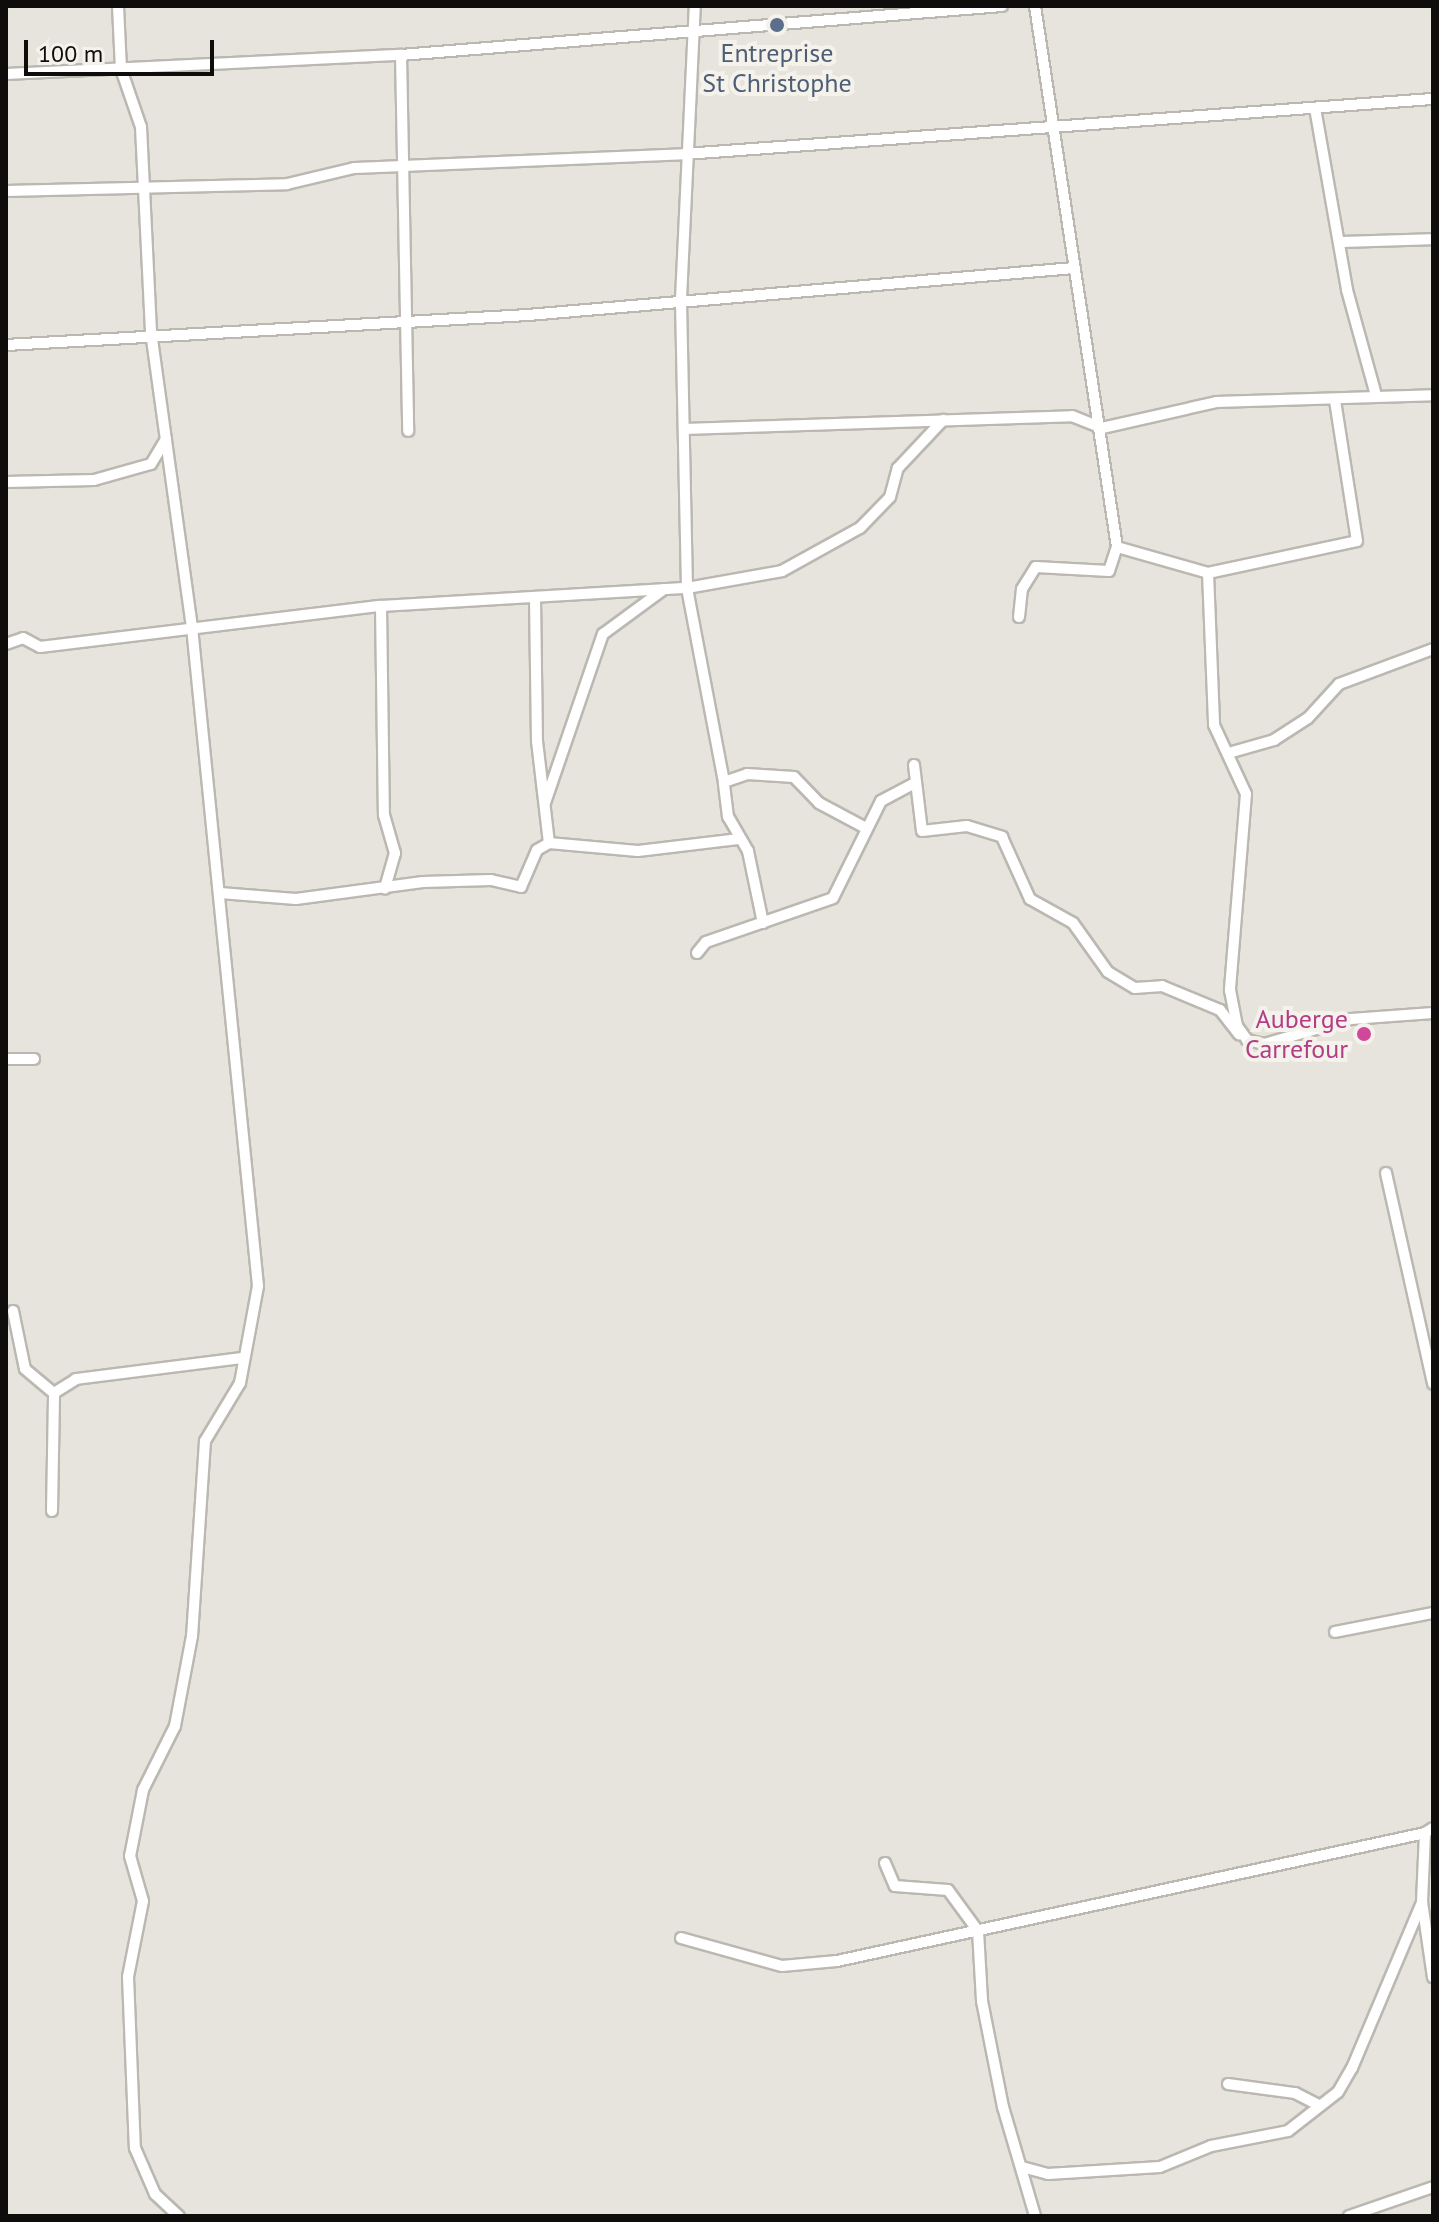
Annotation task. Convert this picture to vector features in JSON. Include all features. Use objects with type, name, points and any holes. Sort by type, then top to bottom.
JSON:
[{"type":"street","points":[[118,6],[121,69],[141,127],[151,332],[192,627],[258,1286],[240,1383],[205,1441],[192,1636],[175,1726],[143,1790],[130,1856],[143,1901],[128,1977],[135,2148],[155,2194],[179,2216]]},
{"type":"street","points":[[695,6],[697,31],[685,154],[681,299],[687,588],[724,782],[738,839],[748,851],[763,923]]},
{"type":"street","points":[[6,74],[401,55],[1002,6]]},
{"type":"street","points":[[1019,617],[1022,589],[1036,567],[1109,571],[1117,547],[1102,428],[1074,268],[1057,127],[1035,6]]},
{"type":"street","points":[[401,55],[399,165],[408,431]]},
{"type":"street","points":[[6,191],[287,184],[399,165],[685,154],[1433,99]]},
{"type":"street","points":[[1315,108],[1339,242],[1375,392]]},
{"type":"street","points":[[1339,242],[1433,239]]},
{"type":"street","points":[[6,345],[151,332],[403,316],[528,315],[681,299],[1074,268]]},
{"type":"street","points":[[684,429],[1072,416],[1102,428],[1216,402],[1335,400],[1375,392],[1433,395]]},
{"type":"street","points":[[1117,547],[1208,573],[1357,541],[1335,400]]},
{"type":"street","points":[[6,644],[23,638],[40,647],[381,606],[687,588],[782,571],[860,528],[890,497],[898,468],[945,419]]},
{"type":"street","points":[[6,482],[94,480],[151,464],[166,439]]},
{"type":"street","points":[[1208,573],[1214,725],[1232,752],[1246,794],[1230,990],[1247,1040]]},
{"type":"street","points":[[545,803],[603,634],[664,589]]},
{"type":"street","points":[[535,598],[549,843]]},
{"type":"street","points":[[381,606],[384,815],[395,853],[385,889]]},
{"type":"street","points":[[1232,752],[1274,740],[1308,718],[1339,684],[1433,649]]},
{"type":"street","points":[[914,765],[913,784],[922,831],[967,826],[1002,837],[1030,899],[1073,923],[1108,972],[1135,988],[1174,989],[1220,1010],[1247,1040],[1264,1044],[1351,1019],[1433,1013]]},
{"type":"street","points":[[724,782],[747,774],[794,777],[819,803],[864,827]]},
{"type":"street","points":[[697,953],[706,942],[833,898],[864,827],[881,801],[913,784]]},
{"type":"street","points":[[220,893],[296,899],[491,880],[521,887],[537,850],[549,843],[638,851],[738,839]]},
{"type":"street","points":[[6,1059],[34,1059]]},
{"type":"street","points":[[1386,1173],[1428,1337],[1433,1384]]},
{"type":"street","points":[[13,1311],[25,1369],[54,1393]]},
{"type":"street","points":[[54,1393],[76,1379],[243,1358]]},
{"type":"street","points":[[52,1511],[54,1393]]},
{"type":"street","points":[[1335,1632],[1433,1613]]},
{"type":"street","points":[[681,1938],[782,1966],[978,1931],[1429,1831],[1428,1903],[1433,1977]]},
{"type":"street","points":[[885,1863],[895,1886],[948,1890],[978,1931],[982,2001],[1035,2216]]},
{"type":"street","points":[[1022,2167],[1048,2174],[1160,2167],[1211,2146],[1288,2131],[1338,2092],[1428,1903]]},
{"type":"street","points":[[1228,2084],[1295,2093],[1319,2105]]},
{"type":"street","points":[[1349,2216],[1433,2187]]},
{"type":"place","name":"Entreprise St Christophe","points":[[777,25]]},
{"type":"place","name":"Auberge Carrefour","points":[[1364,1034]]}]
